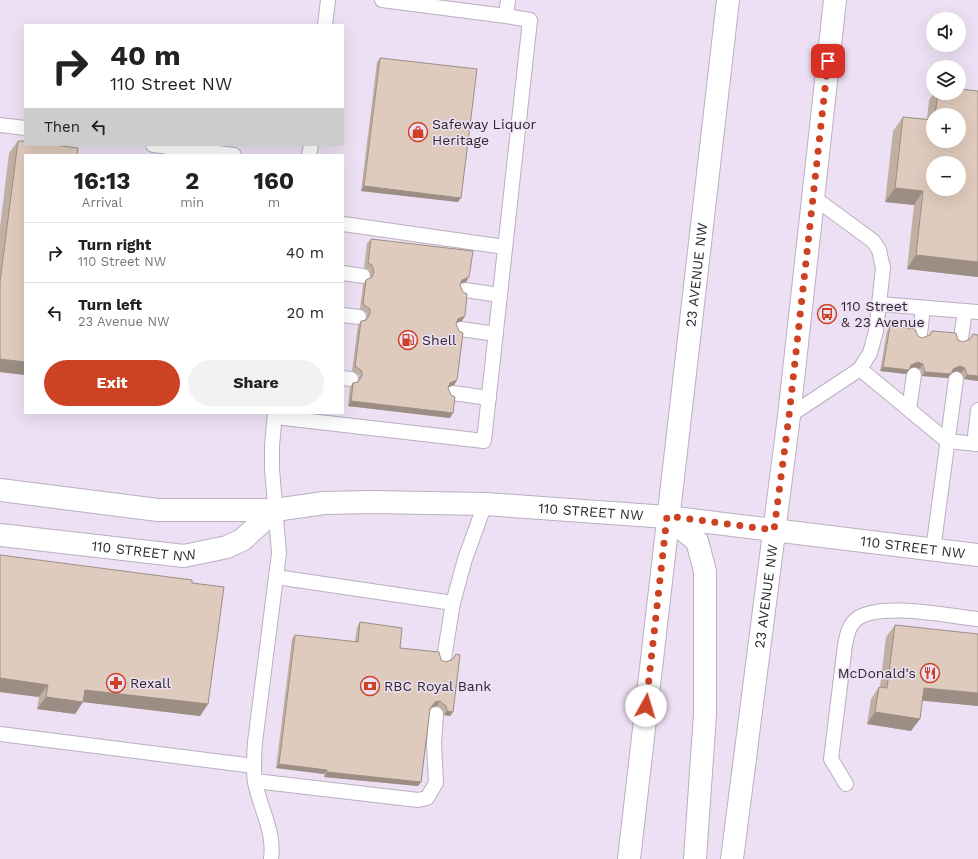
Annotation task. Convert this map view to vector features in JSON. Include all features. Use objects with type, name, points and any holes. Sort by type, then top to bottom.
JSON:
[{"type":"main road","name":"23 AVENUE NW","points":[[628,859],[728,0]]},
{"type":"main road","name":"23 AVENUE NW","points":[[732,859],[789,416],[835,0]]},
{"type":"main road","name":"110 STREET NW","points":[[0,490],[158,510],[275,510],[324,503],[419,502],[485,504],[621,515],[667,516],[978,555]]},
{"type":"main road","name":"110 STREET NW","points":[[0,535],[184,556],[227,547],[242,540],[275,510]]},
{"type":"main road","points":[[667,516],[697,541],[705,571],[705,714],[695,859]]},
{"type":"lane","points":[[325,24],[328,0]]},
{"type":"lane","points":[[271,859],[273,845],[271,831],[264,814],[255,781],[254,742],[279,553],[279,534],[275,510],[272,446],[275,415],[484,441],[530,20],[382,0]]},
{"type":"lane","points":[[506,16],[508,0]]},
{"type":"lane","points":[[0,124],[24,128]]},
{"type":"lane","points":[[161,146],[226,154]]},
{"type":"lane","points":[[789,416],[860,369],[870,353],[876,331],[880,304],[883,268],[879,250],[873,241],[813,197]]},
{"type":"lane","points":[[344,224],[506,247]]},
{"type":"lane","points":[[344,274],[363,276]]},
{"type":"lane","points":[[465,290],[500,294]]},
{"type":"lane","points":[[880,304],[971,312],[961,338]]},
{"type":"lane","points":[[920,334],[923,308]]},
{"type":"lane","points":[[344,315],[359,317]]},
{"type":"lane","points":[[461,329],[496,334]]},
{"type":"lane","points":[[860,369],[947,441],[976,444],[978,410]]},
{"type":"lane","points":[[909,409],[914,375]]},
{"type":"lane","points":[[933,550],[956,379]]},
{"type":"lane","points":[[453,393],[489,398]]},
{"type":"lane","points":[[444,658],[453,603],[465,559],[485,504]]},
{"type":"lane","points":[[276,577],[453,603]]},
{"type":"lane","points":[[846,784],[831,760],[845,645],[849,628],[858,618],[873,612],[891,610],[978,619]]},
{"type":"lane","points":[[255,781],[418,800],[427,798],[436,783],[434,744],[436,714]]},
{"type":"lane","points":[[0,734],[254,766]]},
{"type":"building","name":"Safeway Liquor Heritage","points":[[380,58],[477,69],[461,198],[364,186]]},
{"type":"building","points":[[966,90],[978,91],[978,262],[916,255],[923,191],[895,188],[903,117],[926,119],[926,148],[966,148],[966,108],[936,108],[937,100],[966,100]]},
{"type":"building","points":[[18,141],[24,141],[24,146],[62,146],[78,148],[77,154],[24,154],[24,362],[0,359],[0,282]]},
{"type":"building","name":"Shell","points":[[371,239],[473,251],[469,277],[462,280],[460,285],[463,292],[467,294],[465,316],[458,319],[456,324],[459,331],[463,333],[457,380],[450,383],[448,388],[451,395],[455,397],[453,413],[351,401],[353,383],[358,382],[362,376],[362,371],[355,366],[361,321],[366,320],[370,314],[370,309],[363,304],[366,280],[372,277],[374,272],[372,265],[368,263]]},
{"type":"building","points":[[890,326],[915,329],[918,336],[922,338],[930,335],[932,331],[956,333],[958,340],[963,342],[970,339],[973,334],[978,335],[978,376],[967,375],[965,368],[960,366],[953,369],[951,374],[925,372],[923,364],[918,362],[911,365],[909,370],[883,367]]},
{"type":"building","points":[[0,555],[192,580],[192,583],[224,587],[208,704],[85,690],[83,702],[46,697],[48,685],[0,678]]},
{"type":"building","name":"RBC Royal Bank","points":[[360,622],[402,628],[400,648],[439,652],[441,660],[446,662],[453,659],[456,654],[460,655],[453,712],[447,711],[446,706],[440,701],[435,702],[430,709],[421,782],[327,772],[327,770],[279,764],[295,635],[358,642]]},
{"type":"building","name":"McDonald's","points":[[895,625],[978,634],[978,693],[924,688],[920,719],[875,712],[879,687],[887,688]]},
{"type":"place","name":"Safeway Liquor Heritage","points":[[418,132]]},
{"type":"place","name":"110 Street & 23 Avenue","points":[[827,314]]},
{"type":"place","name":"Shell","points":[[408,340]]},
{"type":"place","name":"McDonald's","points":[[930,673]]},
{"type":"place","name":"Rexall","points":[[116,683]]},
{"type":"place","name":"RBC Royal Bank","points":[[370,686]]},
{"type":"route","points":[[646,706],[667,516],[774,530],[789,416],[828,61]]}]
